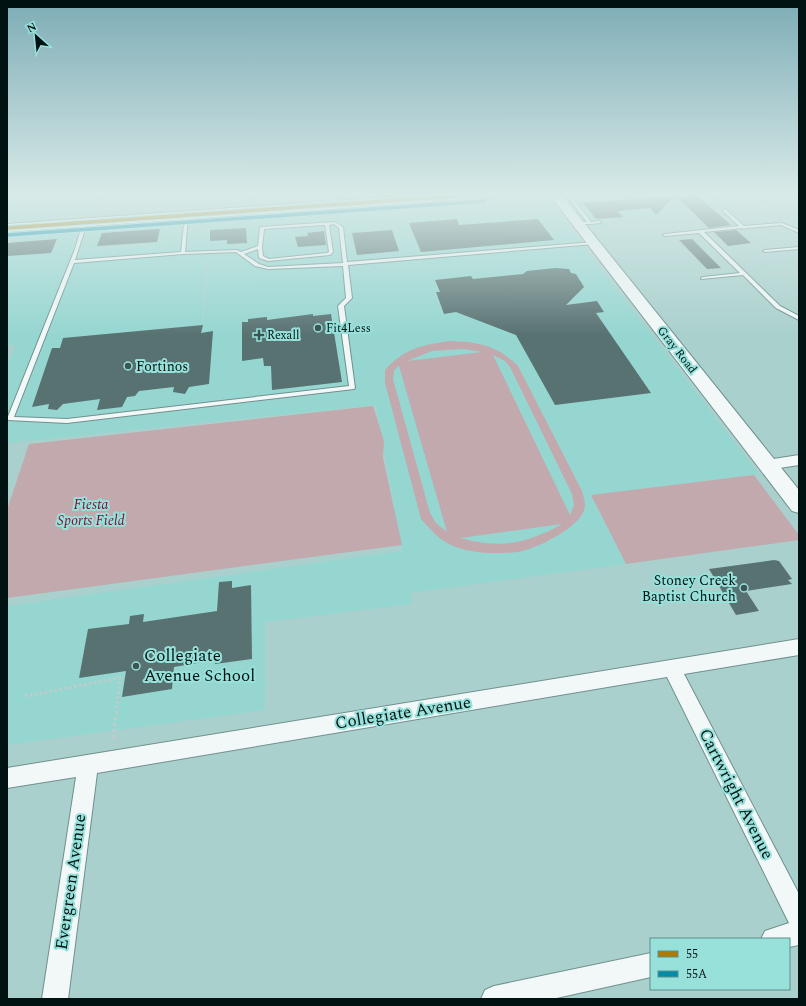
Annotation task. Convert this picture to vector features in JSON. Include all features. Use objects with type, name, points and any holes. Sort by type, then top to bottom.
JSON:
[{"type":"main road","name":"Gray Road","points":[[594,243],[799,505]]},
{"type":"street","points":[[767,465],[799,460]]},
{"type":"street","name":"Collegiate Avenue","points":[[7,778],[799,647]]},
{"type":"street","name":"Cartwright Avenue","points":[[672,669],[799,918]]},
{"type":"street","name":"Evergreen Avenue","points":[[55,999],[88,765]]},
{"type":"street","points":[[777,938],[799,933]]},
{"type":"street","points":[[494,999],[650,965]]},
{"type":"lane","points":[[78,241],[10,419],[66,421],[352,388],[341,306],[349,298],[343,241]]},
{"type":"lane","points":[[183,253],[184,241]]},
{"type":"lane","points":[[261,241],[261,257],[268,260],[328,254],[331,252],[329,241]]},
{"type":"lane","points":[[710,241],[778,307],[799,318]]},
{"type":"lane","points":[[71,262],[232,250],[241,253],[257,265],[268,268],[345,264],[594,243]]},
{"type":"lane","points":[[241,253],[260,247]]},
{"type":"lane","points":[[765,251],[799,248]]},
{"type":"lane","points":[[703,278],[746,276]]},
{"type":"path","points":[[203,241],[207,246],[207,252],[203,319]]},
{"type":"path","points":[[746,276],[799,272]]},
{"type":"path","points":[[24,696],[120,678],[113,738]]},
{"type":"shaded area","points":[[16,241],[580,241],[759,474],[591,495],[626,564],[410,593],[412,604],[265,622],[265,710],[7,745],[7,606],[402,551],[376,405],[7,443],[7,367],[16,345],[7,346],[7,260]]},
{"type":"green space","points":[[440,342],[469,342],[487,346],[502,353],[518,366],[582,491],[585,506],[583,514],[568,529],[546,542],[525,550],[501,553],[477,552],[468,551],[448,544],[421,519],[385,383],[385,370],[407,352],[422,346]],"holes":[[[463,349],[482,352],[407,361],[432,351]],[[493,355],[505,361],[510,367],[572,494],[574,505],[570,515]],[[399,366],[447,532],[436,523],[430,513],[393,379],[394,371]],[[562,524],[537,536],[513,543],[488,543],[460,538]]]},
{"type":"green space","name":"Fiesta Sports Field","points":[[373,406],[384,441],[383,458],[402,545],[7,598],[7,510],[29,444]]},
{"type":"green space","points":[[754,475],[799,535],[799,540],[626,564],[591,495]]},
{"type":"building","points":[[56,241],[51,253],[7,256],[7,243]]},
{"type":"building","points":[[99,241],[157,241],[157,242],[97,246]]},
{"type":"building","points":[[227,241],[247,241],[247,243],[227,244]]},
{"type":"building","points":[[296,241],[325,241],[326,245],[298,247]]},
{"type":"building","points":[[354,241],[396,241],[399,251],[357,255]]},
{"type":"building","points":[[416,241],[544,241],[421,252]]},
{"type":"building","points":[[680,241],[694,241],[721,268],[707,269]]},
{"type":"building","points":[[723,241],[749,241],[751,243],[728,246]]},
{"type":"building","points":[[555,268],[569,269],[571,273],[576,274],[584,287],[566,305],[597,301],[604,312],[596,313],[651,393],[555,405],[516,335],[456,312],[444,314],[436,292],[440,292],[435,280],[471,276],[473,279],[523,274],[527,271]]},
{"type":"building","points":[[313,314],[313,316],[331,314],[342,382],[272,390],[271,366],[264,366],[263,358],[242,361],[242,322],[248,322],[248,319],[267,317],[267,320]]},
{"type":"building","name":"Fortinos","points":[[203,325],[201,333],[213,331],[209,384],[189,387],[185,394],[173,392],[174,387],[139,391],[135,396],[127,397],[122,407],[97,410],[100,399],[63,404],[57,410],[48,409],[49,404],[32,407],[52,348],[60,348],[63,338]]},
{"type":"building","name":"Stoney Creek Baptist Church","points":[[774,560],[779,561],[792,579],[788,580],[792,584],[746,591],[759,611],[736,615],[709,569]]},
{"type":"building","points":[[232,581],[232,588],[251,585],[252,659],[215,664],[215,660],[174,667],[172,689],[122,697],[126,671],[79,678],[88,629],[129,624],[130,616],[144,614],[143,622],[217,611],[219,582]]},
{"type":"place","name":"Fit4Less","points":[[318,328]]},
{"type":"place","name":"Rexall","points":[[259,335]]},
{"type":"place","name":"Fortinos","points":[[128,366]]},
{"type":"place","name":"Stoney Creek Baptist Church","points":[[744,588]]},
{"type":"place","name":"Collegiate Avenue School","points":[[136,666]]}]
